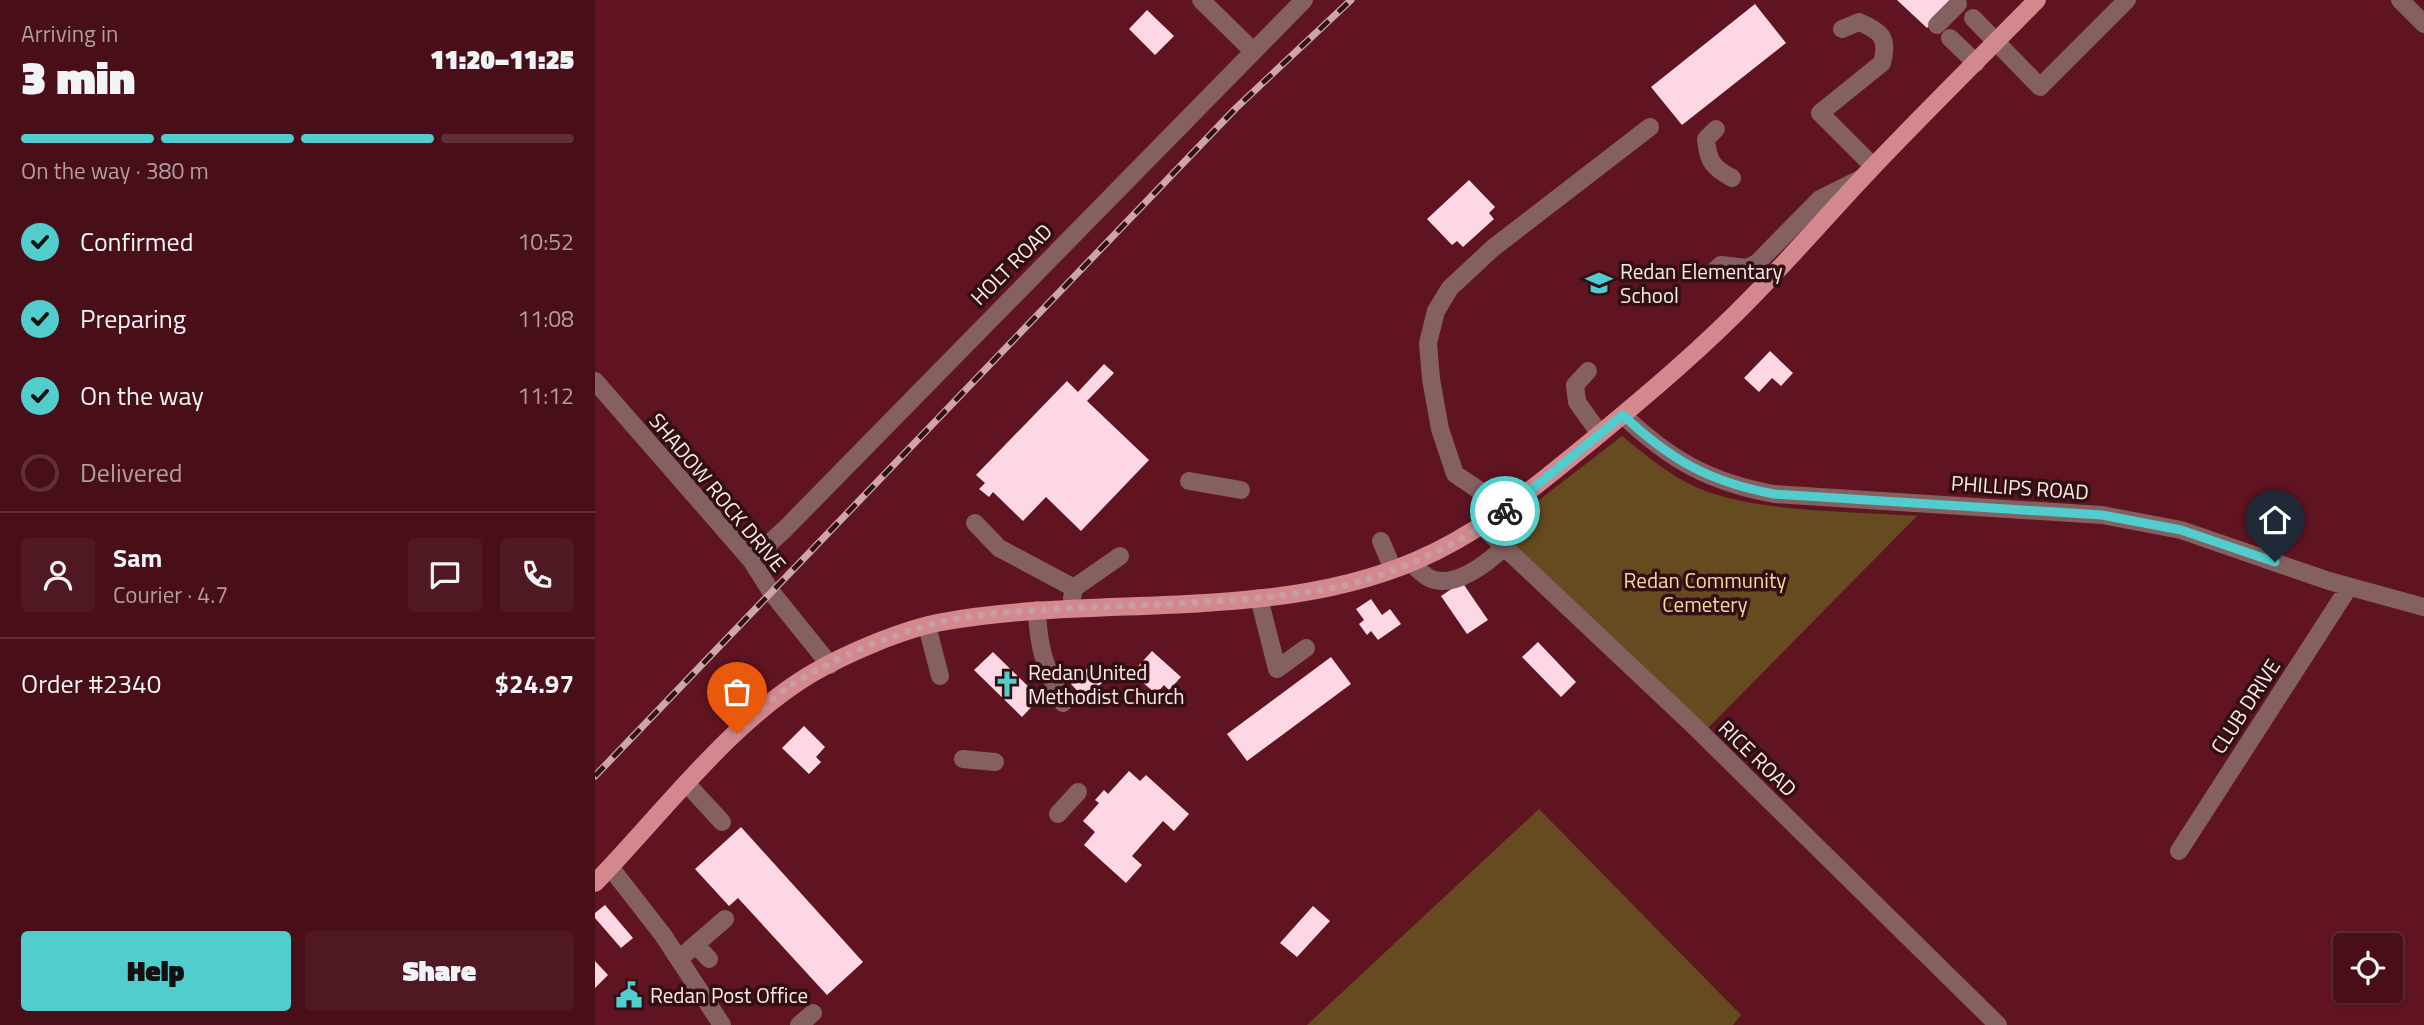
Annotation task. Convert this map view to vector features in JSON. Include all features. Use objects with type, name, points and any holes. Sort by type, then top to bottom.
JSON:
[{"type":"main road","points":[[595,883],[687,784],[771,700],[815,672],[887,639],[927,626],[1037,610],[1259,598],[1334,588],[1411,563],[1483,527],[1623,415],[1747,303],[1868,172],[2037,0]]},
{"type":"street","points":[[1201,0],[1253,51]]},
{"type":"street","name":"HOLT ROAD","points":[[751,559],[785,529],[1304,0]]},
{"type":"street","points":[[1973,18],[2041,87],[2127,0]]},
{"type":"street","points":[[2400,0],[2424,24]]},
{"type":"street","points":[[1937,25],[1958,4]]},
{"type":"street","points":[[1712,273],[1721,265],[1747,268],[1757,263],[1820,199],[1868,172],[1820,113],[1882,63],[1884,39],[1873,27],[1859,22],[1843,29]]},
{"type":"street","points":[[1949,38],[1976,63]]},
{"type":"street","points":[[1507,509],[1455,474],[1440,429],[1431,379],[1428,343],[1436,311],[1450,288],[1493,248],[1650,127]]},
{"type":"street","points":[[1716,129],[1706,139],[1708,157],[1719,171],[1732,178]]},
{"type":"street","points":[[1588,372],[1575,385],[1577,402],[1600,434]]},
{"type":"street","name":"SHADOW ROCK DRIVE","points":[[595,381],[751,559],[772,593],[830,665]]},
{"type":"street","name":"PHILLIPS ROAD","points":[[1623,415],[1648,439],[1678,461],[1707,476],[1741,488],[1774,494],[2102,515],[2228,544],[2349,587],[2424,607]]},
{"type":"street","points":[[1189,481],[1241,490]]},
{"type":"street","points":[[975,523],[999,548],[1074,588]]},
{"type":"street","name":"RICE ROAD","points":[[1483,527],[1692,724],[1998,1025]]},
{"type":"street","points":[[1381,541],[1393,569]]},
{"type":"street","points":[[1411,563],[1429,578],[1448,580],[1466,575],[1505,546]]},
{"type":"street","points":[[1070,608],[1074,588],[1120,556]]},
{"type":"street","name":"CLUB DRIVE","points":[[2179,851],[2349,587]]},
{"type":"street","points":[[1259,598],[1277,669],[1306,648]]},
{"type":"street","points":[[1037,610],[1038,642],[1045,667],[1063,703]]},
{"type":"street","points":[[927,626],[940,676]]},
{"type":"street","points":[[963,759],[995,762]]},
{"type":"street","points":[[687,784],[722,822]]},
{"type":"street","points":[[1058,814],[1078,792]]},
{"type":"street","points":[[610,867],[679,959],[722,1025]]},
{"type":"street","points":[[679,959],[725,919]]},
{"type":"street","points":[[696,945],[709,959]]},
{"type":"street","points":[[799,1025],[813,1013]]},
{"type":"green space","name":"Redan Community Cemetery","points":[[1622,436],[1678,477],[1698,488],[1722,496],[1805,510],[1917,516],[1707,729],[1499,531]]},
{"type":"green space","points":[[1539,809],[1741,1015],[1733,1025],[1307,1025]]},
{"type":"building","points":[[1897,0],[1953,0],[1927,28]]},
{"type":"building","points":[[1755,4],[1786,43],[1682,125],[1651,87]]},
{"type":"building","points":[[1147,10],[1174,36],[1155,55],[1129,29]]},
{"type":"building","points":[[1469,180],[1495,207],[1489,213],[1494,219],[1463,247],[1457,241],[1452,245],[1427,219]]},
{"type":"building","points":[[1770,351],[1793,373],[1781,386],[1772,378],[1759,392],[1744,378]]},
{"type":"building","points":[[1104,364],[1114,373],[1087,401],[1149,460],[1081,531],[1046,497],[1023,521],[993,492],[989,497],[979,489],[985,483],[976,475],[1067,381],[1078,392]]},
{"type":"building","points":[[1462,582],[1488,620],[1467,634],[1441,596]]},
{"type":"building","points":[[1371,599],[1382,615],[1390,609],[1401,624],[1378,640],[1371,631],[1367,635],[1359,624],[1364,620],[1356,609]]},
{"type":"building","points":[[1538,642],[1576,682],[1561,697],[1522,657]]},
{"type":"building","points":[[1152,651],[1181,677],[1169,690],[1164,685],[1156,694],[1132,673]]},
{"type":"building","name":"Redan United Methodist Church","points":[[993,652],[1040,698],[1022,717],[974,670]]},
{"type":"building","points":[[1331,657],[1351,684],[1247,761],[1227,734]]},
{"type":"building","points":[[1091,665],[1105,680],[1085,699],[1071,684]]},
{"type":"building","points":[[804,726],[825,747],[816,757],[821,762],[809,774],[782,748]]},
{"type":"building","points":[[1129,771],[1140,781],[1146,775],[1189,814],[1174,831],[1163,821],[1132,856],[1142,865],[1126,883],[1084,845],[1095,832],[1083,821],[1099,803],[1095,800],[1104,790],[1108,794]]},
{"type":"building","points":[[741,827],[863,962],[827,995],[738,898],[729,906],[695,869]]},
{"type":"building","points":[[605,905],[633,938],[621,948],[595,918],[595,913]]},
{"type":"building","points":[[1313,906],[1330,921],[1297,957],[1280,943]]},
{"type":"building","points":[[595,961],[608,975],[595,988]]},
{"type":"railway","points":[[595,776],[1236,108],[1351,0]]},
{"type":"way so far","points":[[737,734],[771,700],[815,672],[887,639],[938,622],[1023,611],[1250,599],[1334,588],[1414,562],[1483,527],[1505,511]]},
{"type":"place","name":"Redan Elementary School","points":[[1599,283]]},
{"type":"place","name":"Redan United Methodist Church","points":[[1007,684]]},
{"type":"place","name":"Redan Post Office","points":[[629,995]]},
{"type":"route","points":[[1505,511],[1623,415],[1648,439],[1678,461],[1707,476],[1741,488],[1774,494],[2102,515],[2181,530],[2275,562]]}]
